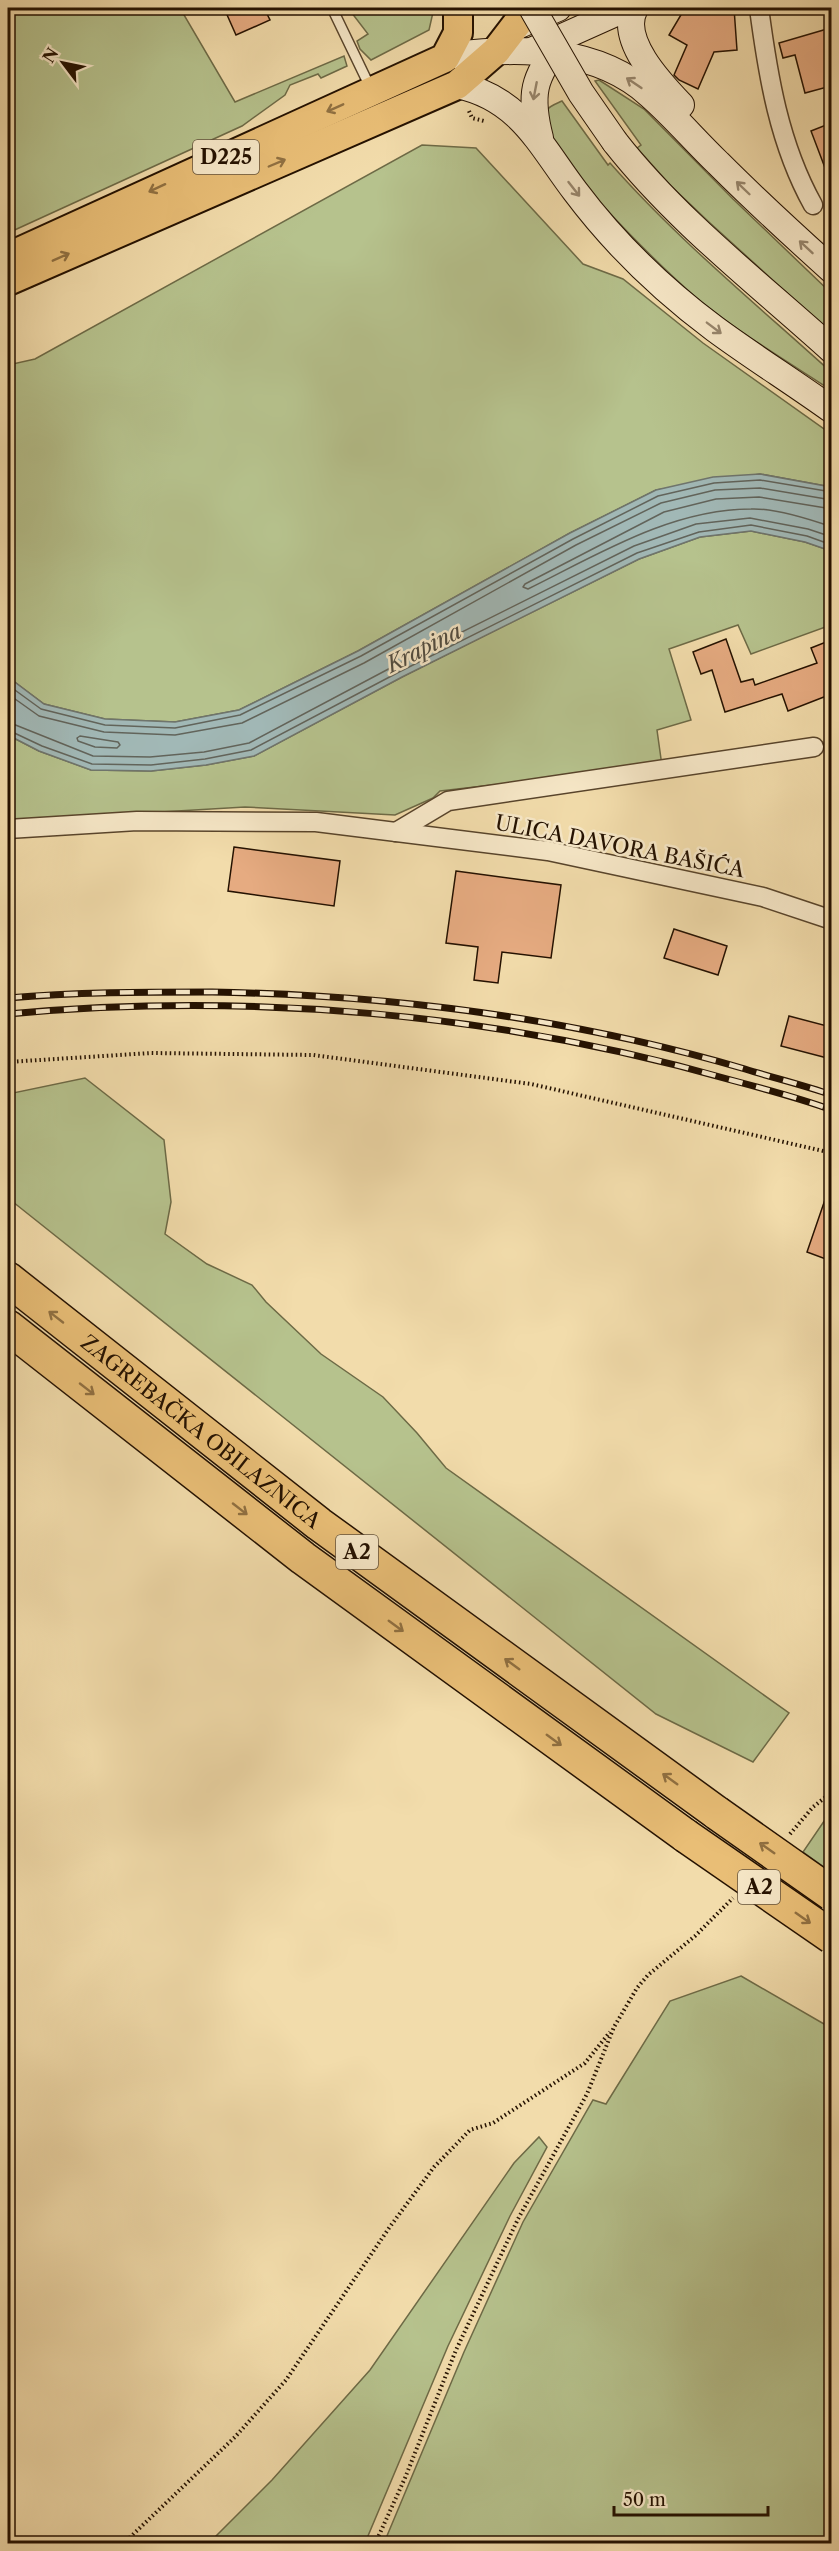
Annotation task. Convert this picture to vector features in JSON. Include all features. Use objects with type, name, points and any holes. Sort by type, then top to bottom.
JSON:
[{"type":"highway","name":"ZAGREBAČKA OBILAZNICA","points":[[8,1279],[319,1524],[831,1894]]},
{"type":"highway","name":"ZAGREBAČKA OBILAZNICA","points":[[8,1327],[303,1558],[686,1836],[831,1937]]},
{"type":"main road","points":[[450,56],[459,33],[458,8]]},
{"type":"main road","points":[[450,56],[539,11],[628,9]]},
{"type":"main road","points":[[457,85],[550,46],[628,9]]},
{"type":"main road","points":[[628,9],[631,33],[636,45],[657,77],[690,114],[706,152]]},
{"type":"main road","points":[[541,141],[533,111],[538,79],[550,46],[587,10]]},
{"type":"main road","name":"D225","points":[[8,281],[457,85],[539,11]]},
{"type":"main road","points":[[539,11],[581,93],[615,142],[653,187],[831,350]]},
{"type":"main road","points":[[450,56],[550,46],[616,72],[650,95],[706,152],[831,270]]},
{"type":"main road","name":"D225","points":[[8,257],[450,56]]},
{"type":"main road","points":[[457,85],[483,91],[496,98],[521,118],[541,141],[577,194],[627,250],[669,291],[714,329],[831,410]]},
{"type":"street","points":[[759,8],[767,67],[787,149],[798,178],[813,205]]},
{"type":"street","name":"ULICA DAVORA BAŠIĆA","points":[[396,832],[448,801],[814,747]]},
{"type":"street","name":"ULICA DAVORA BAŠIĆA","points":[[8,830],[137,822],[316,822],[548,851],[763,897],[831,920]]},
{"type":"lane","points":[[332,8],[372,91]]},
{"type":"path","points":[[8,1062],[151,1053],[313,1055],[531,1083],[831,1153]]},
{"type":"path","points":[[784,1841],[813,1808],[831,1792]]},
{"type":"path","points":[[123,2544],[235,2437],[286,2380],[389,2228],[441,2159],[470,2130],[493,2123],[585,2063],[614,2026],[637,1988],[648,1975],[695,1936],[740,1890]]},
{"type":"path","points":[[375,2544],[405,2478],[456,2350],[518,2219],[587,2094],[614,2026]]},
{"type":"green space","points":[[8,8],[180,8],[235,102],[344,56],[347,66],[321,78],[318,74],[290,85],[285,95],[242,126],[8,233]]},
{"type":"green space","points":[[348,8],[434,8],[429,30],[371,60],[360,49],[357,41],[368,34]]},
{"type":"green space","points":[[599,80],[644,109],[831,293],[831,333],[671,186],[637,148],[641,145],[595,81]]},
{"type":"green space","points":[[562,101],[608,165],[610,163],[690,245],[831,372],[831,390],[703,303],[664,268],[608,211],[561,152],[548,128],[547,110]]},
{"type":"green space","points":[[422,145],[476,148],[583,264],[623,279],[703,343],[831,434],[831,487],[760,474],[656,490],[570,533],[358,651],[239,710],[175,722],[105,719],[44,704],[8,677],[8,365],[35,359]]},
{"type":"green space","points":[[751,531],[805,542],[831,551],[831,625],[751,654],[738,625],[669,649],[691,720],[657,730],[662,766],[440,791],[433,798],[395,815],[245,807],[8,821],[8,735],[39,751],[91,770],[151,771],[206,765],[254,756],[402,677],[639,559],[700,537]]},
{"type":"green space","points":[[85,1078],[164,1140],[171,1202],[165,1234],[207,1264],[252,1285],[266,1302],[321,1354],[383,1397],[446,1468],[789,1713],[753,1762],[656,1714],[8,1198],[8,1094]]},
{"type":"green space","points":[[831,1811],[831,1872],[803,1852]]},
{"type":"green space","points":[[741,1976],[831,2028],[831,2543],[384,2543],[464,2352],[523,2222],[593,2100],[606,2104],[670,2001]]},
{"type":"green space","points":[[539,2137],[547,2147],[510,2216],[448,2346],[365,2543],[209,2543],[272,2480],[370,2370],[514,2163]]},
{"type":"water","name":"Krapina","points":[[760,474],[831,487],[831,551],[805,542],[751,531],[700,537],[639,559],[402,677],[254,756],[206,765],[151,771],[91,770],[39,751],[8,735],[8,677],[44,704],[105,719],[175,722],[239,710],[358,651],[570,533],[656,490],[713,477]]},
{"type":"building","points":[[224,8],[264,8],[270,20],[236,35]]},
{"type":"building","points":[[685,8],[734,8],[737,50],[714,52],[698,89],[674,75],[687,45],[669,35]]},
{"type":"building","points":[[827,29],[831,46],[831,86],[805,93],[795,55],[783,58],[779,43]]},
{"type":"building","points":[[831,123],[831,181],[830,181],[811,131]]},
{"type":"building","points":[[726,639],[741,682],[753,679],[755,685],[817,663],[811,648],[831,640],[831,697],[827,687],[829,695],[788,711],[782,694],[725,712],[712,670],[701,674],[693,652]]},
{"type":"building","points":[[234,847],[340,861],[334,906],[228,891]]},
{"type":"building","points":[[456,871],[561,885],[551,958],[502,952],[498,983],[474,980],[478,947],[446,943]]},
{"type":"building","points":[[674,929],[727,946],[718,975],[664,958]]},
{"type":"building","points":[[789,1016],[831,1027],[831,1059],[781,1046]]},
{"type":"building","points":[[829,1188],[831,1189],[831,1261],[807,1252]]},
{"type":"railway","points":[[8,998],[84,993],[212,992],[280,994],[414,1004],[548,1023],[614,1036],[680,1051],[832,1095]]},
{"type":"railway","points":[[8,1014],[99,1008],[190,1006],[281,1008],[372,1014],[463,1024],[553,1038],[643,1057],[769,1090],[832,1110]]}]
